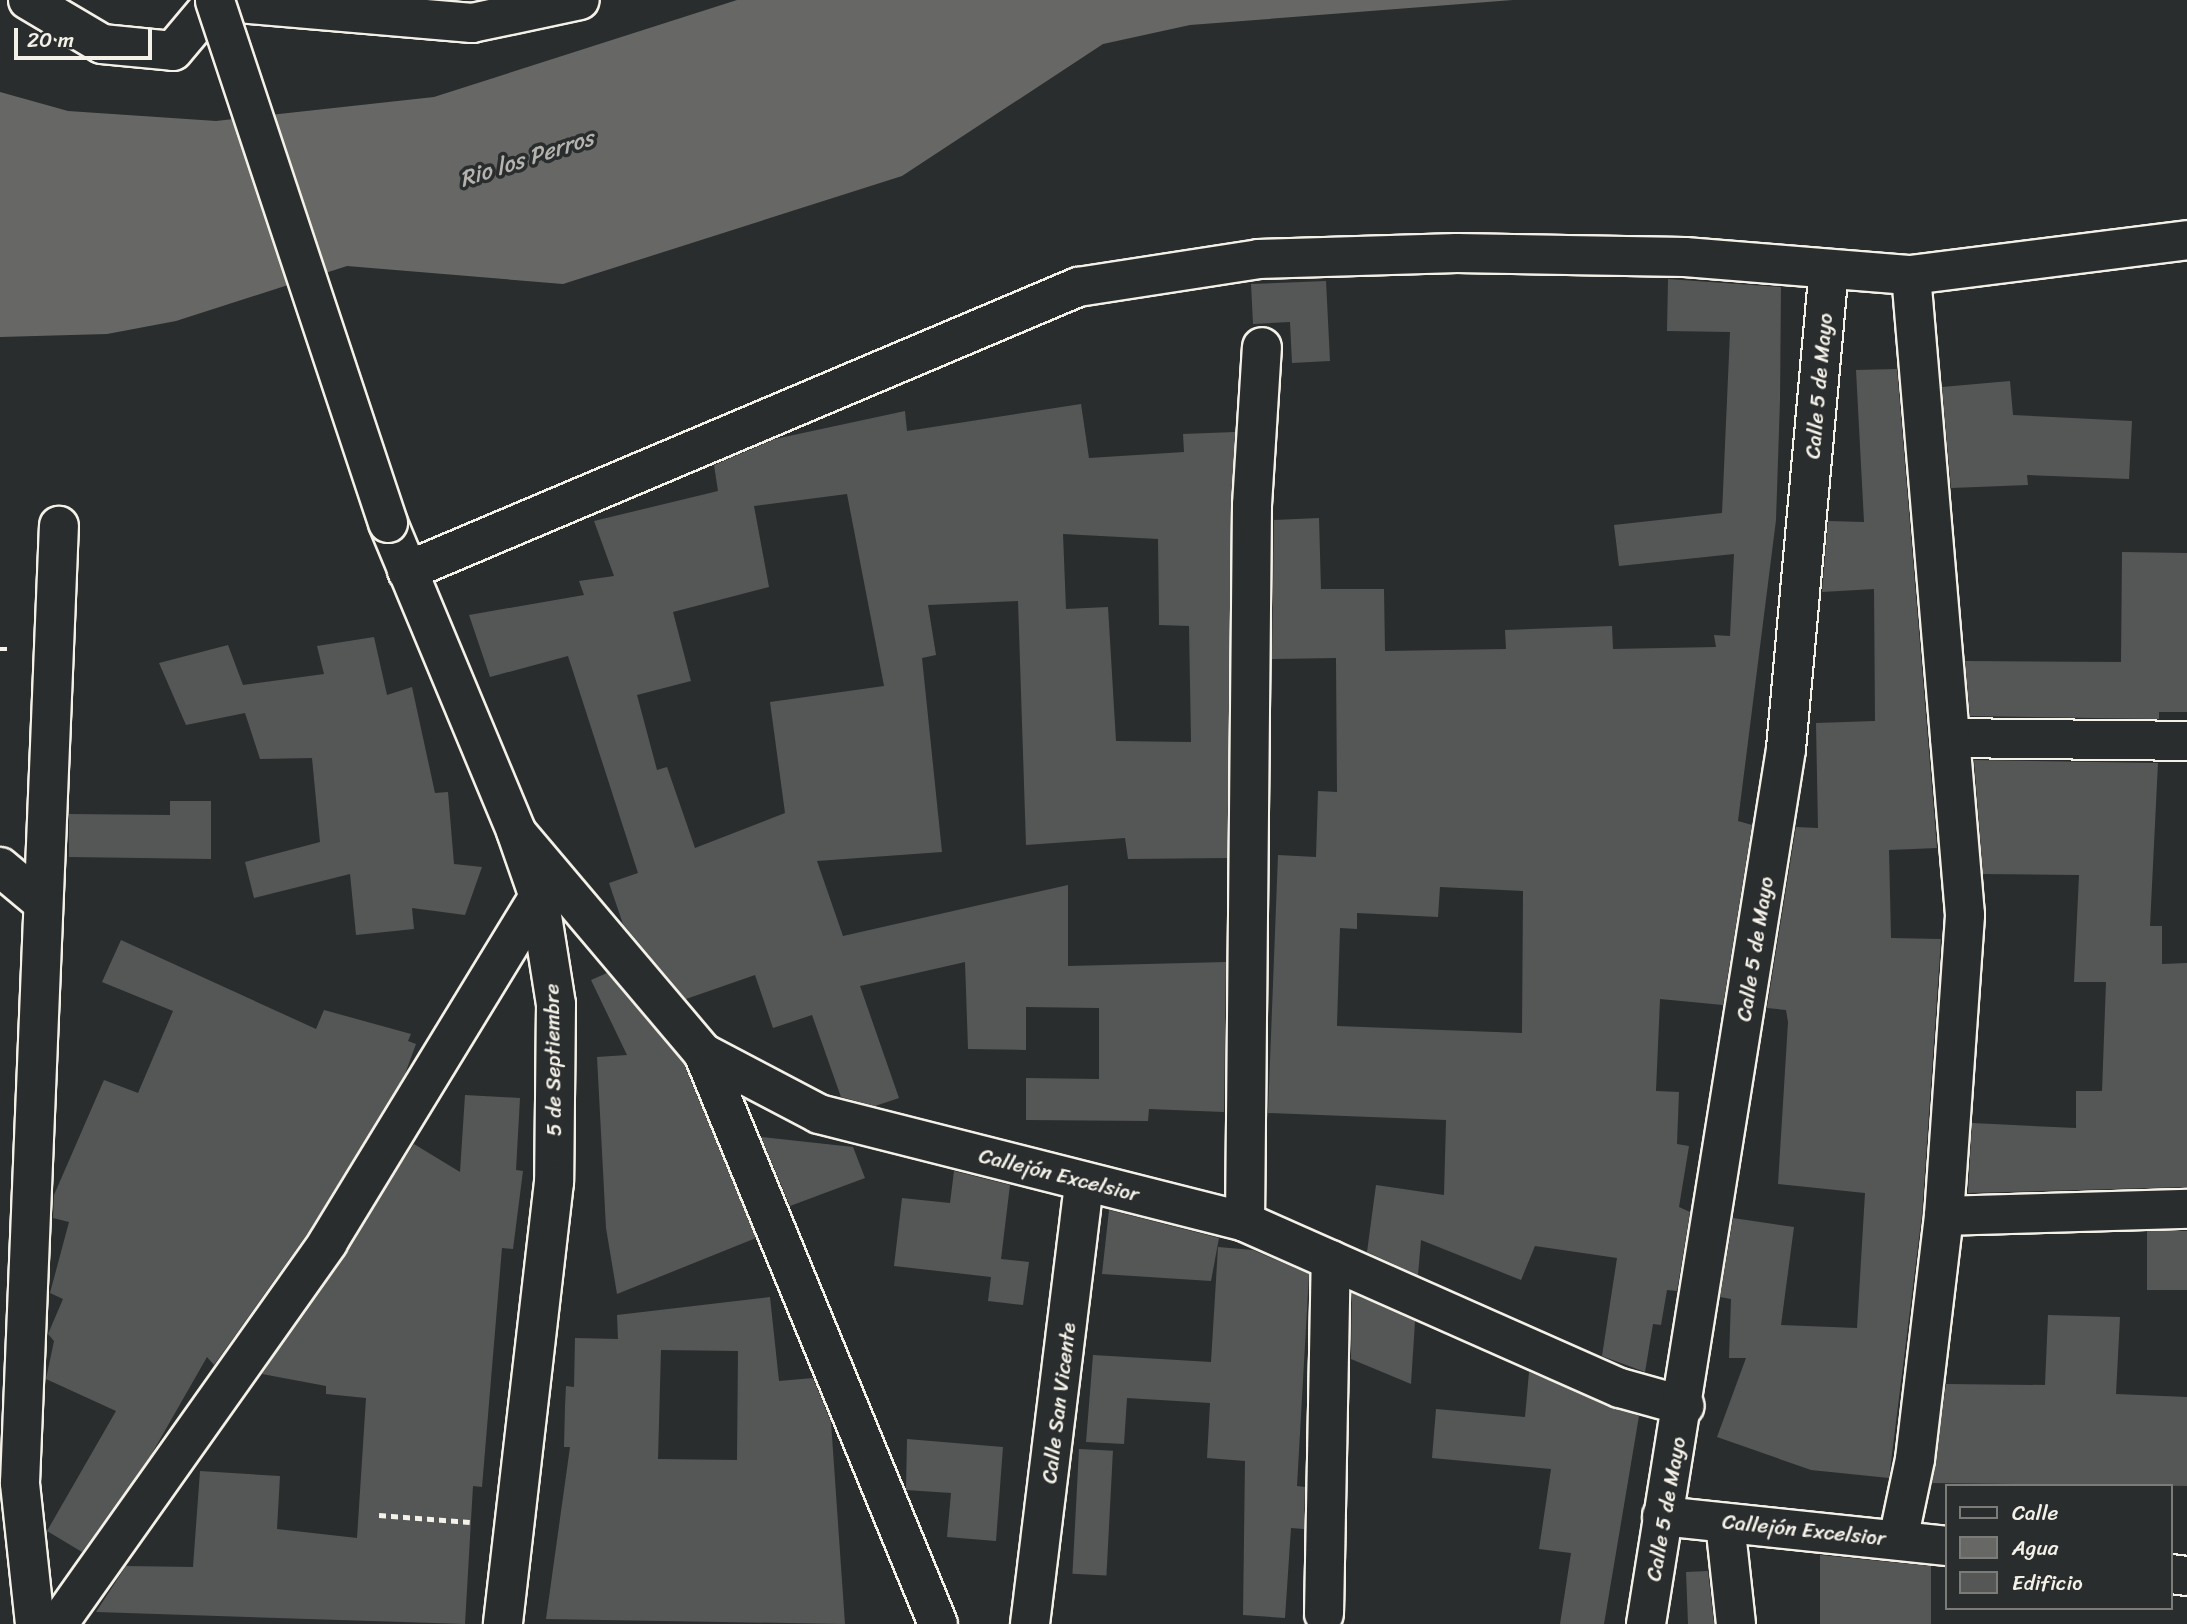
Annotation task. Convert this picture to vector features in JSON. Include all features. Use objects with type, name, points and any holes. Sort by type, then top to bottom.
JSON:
[{"type":"street","points":[[28,0],[102,44],[173,51],[215,0],[472,23],[580,0]]},
{"type":"street","name":"5 de Septiembre","points":[[215,0],[388,523],[516,831],[538,897],[556,1004],[554,1182],[517,1526],[503,1624]]},
{"type":"street","points":[[407,571],[1078,287],[1258,259],[1457,253],[1685,257],[1911,275],[2187,240]]},
{"type":"street","name":"Calle 5 de Mayo","points":[[1646,1624],[1661,1516],[1685,1406],[1786,749],[1829,270]]},
{"type":"street","points":[[1898,1539],[1915,1459],[1944,1216],[1965,915],[1911,275]]},
{"type":"street","points":[[1245,1222],[1252,505],[1262,347]]},
{"type":"street","points":[[35,1624],[20,1483],[59,526]]},
{"type":"street","points":[[1951,738],[2187,741]]},
{"type":"street","name":"Callejón Excelsior","points":[[516,831],[702,1053],[819,1114],[1245,1222],[1620,1388],[1685,1406]]},
{"type":"street","points":[[0,867],[42,902]]},
{"type":"street","points":[[58,1624],[328,1242],[538,897]]},
{"type":"street","points":[[702,1053],[938,1624]]},
{"type":"street","name":"Calle San Vicente","points":[[1030,1624],[1084,1182]]},
{"type":"street","points":[[1944,1216],[2187,1209]]},
{"type":"street","points":[[1324,1614],[1331,1260]]},
{"type":"street","name":"Callejón Excelsior","points":[[1661,1516],[1946,1546]]},
{"type":"street","points":[[1725,1523],[1736,1624]]},
{"type":"path","points":[[379,1515],[517,1526]]},
{"type":"water","name":"Rio los Perros","points":[[737,0],[1513,0],[1190,25],[1103,44],[902,176],[563,284],[347,266],[176,321],[107,334],[0,337],[0,92],[68,111],[216,121],[434,97]]},
{"type":"building","points":[[1668,279],[1781,287],[1776,520],[1738,821],[1752,825],[1723,1005],[1660,999],[1656,1091],[1679,1092],[1677,1144],[1689,1146],[1679,1207],[1690,1212],[1677,1291],[1667,1290],[1661,1325],[1653,1324],[1645,1372],[1602,1356],[1617,1258],[1535,1246],[1521,1280],[1421,1240],[1418,1275],[1367,1252],[1376,1185],[1444,1195],[1446,1120],[1268,1113],[1278,855],[1316,857],[1318,791],[1337,792],[1336,658],[1272,659],[1274,520],[1319,518],[1321,589],[1384,589],[1385,651],[1506,649],[1505,630],[1612,626],[1613,649],[1716,647],[1714,635],[1730,636],[1734,554],[1619,566],[1614,525],[1722,513],[1730,332],[1667,331]],"holes":[[[1440,887],[1523,891],[1522,1033],[1337,1026],[1340,928],[1357,929],[1357,913],[1438,917]]]},
{"type":"building","points":[[1326,281],[1330,361],[1292,363],[1290,322],[1253,324],[1251,284]]},
{"type":"building","points":[[1897,369],[1937,848],[1889,850],[1891,938],[1941,939],[1922,1214],[1889,1478],[1811,1470],[1717,1437],[1746,1358],[1729,1358],[1731,1299],[1720,1297],[1733,1218],[1794,1227],[1781,1325],[1857,1328],[1865,1193],[1778,1184],[1788,1022],[1786,1010],[1767,1008],[1796,827],[1818,828],[1816,723],[1875,721],[1874,589],[1822,592],[1828,521],[1864,522],[1856,370]]},
{"type":"building","points":[[2010,381],[2013,415],[2132,421],[2129,479],[2027,475],[2028,485],[1951,488],[1942,387]]},
{"type":"building","points":[[1081,404],[1089,458],[1184,452],[1183,434],[1235,432],[1227,858],[1128,859],[1125,838],[1026,845],[1018,601],[928,605],[936,655],[922,658],[942,852],[817,861],[843,936],[1068,885],[1068,966],[1226,962],[1224,1112],[1149,1109],[1148,1121],[1026,1120],[1026,1078],[1099,1079],[1099,1008],[1026,1007],[1026,1050],[968,1049],[965,962],[860,986],[899,1098],[875,1106],[841,1097],[812,1015],[773,1028],[755,975],[686,999],[623,924],[609,883],[638,873],[568,656],[490,677],[469,615],[584,595],[579,581],[614,576],[594,521],[718,491],[714,465],[775,439],[905,411],[907,431]],"holes":[[[847,494],[884,686],[770,702],[785,813],[695,848],[667,767],[657,770],[637,695],[691,681],[673,612],[769,587],[754,506]],[[1063,534],[1158,539],[1159,625],[1189,626],[1191,742],[1116,741],[1108,607],[1066,609]]]},
{"type":"building","points":[[2122,552],[2187,553],[2187,712],[2159,712],[2159,719],[1970,716],[1965,661],[2121,662]]},
{"type":"building","points":[[374,637],[387,695],[412,687],[435,793],[448,792],[454,864],[482,867],[465,915],[412,908],[414,929],[356,935],[350,874],[254,898],[245,862],[320,842],[312,758],[260,759],[245,713],[186,725],[159,663],[228,645],[243,685],[324,674],[317,646]]},
{"type":"building","points":[[1974,760],[2158,763],[2150,926],[2162,926],[2162,964],[2187,963],[2187,1187],[1968,1193],[1972,1123],[2076,1128],[2076,1091],[2102,1091],[2106,982],[2074,982],[2079,875],[1983,874]]},
{"type":"building","points":[[170,801],[211,801],[211,859],[69,857],[69,814],[170,815]]},
{"type":"building","points":[[121,940],[316,1029],[324,1010],[411,1034],[408,1041],[416,1044],[405,1074],[310,1230],[214,1365],[207,1357],[151,1455],[82,1552],[47,1531],[116,1411],[46,1379],[54,1341],[48,1334],[63,1299],[50,1293],[69,1222],[53,1218],[54,1195],[104,1080],[138,1093],[173,1011],[102,982]]},
{"type":"building","points":[[607,973],[684,1064],[756,1238],[617,1294],[606,1228],[597,1057],[627,1055],[591,980]]},
{"type":"building","points":[[465,1095],[520,1098],[516,1170],[523,1171],[513,1249],[502,1248],[482,1487],[473,1486],[465,1624],[96,1612],[126,1566],[193,1567],[200,1471],[280,1476],[277,1529],[357,1538],[366,1398],[326,1394],[326,1386],[262,1374],[414,1144],[460,1172]]},
{"type":"building","points":[[761,1137],[853,1147],[865,1178],[790,1206]]},
{"type":"building","points":[[954,1171],[1010,1185],[1001,1259],[1029,1262],[1023,1305],[988,1301],[991,1277],[894,1266],[902,1198],[950,1203]]},
{"type":"building","points":[[1109,1210],[1219,1238],[1211,1281],[1102,1274]]},
{"type":"building","points":[[2147,1231],[2187,1231],[2187,1290],[2147,1290]]},
{"type":"building","points":[[1218,1247],[1253,1250],[1309,1274],[1297,1486],[1305,1487],[1304,1529],[1291,1528],[1285,1618],[1243,1615],[1245,1461],[1207,1458],[1210,1403],[1127,1398],[1124,1444],[1086,1442],[1093,1355],[1211,1362]]},
{"type":"building","points":[[1352,1293],[1415,1321],[1411,1384],[1351,1359]]},
{"type":"building","points":[[770,1297],[779,1381],[813,1378],[831,1422],[845,1624],[546,1619],[570,1447],[564,1447],[565,1406],[566,1386],[574,1387],[575,1338],[618,1339],[617,1315]],"holes":[[[661,1350],[738,1351],[737,1460],[658,1459]]]},
{"type":"building","points":[[2048,1315],[2120,1317],[2116,1394],[2187,1397],[2187,1486],[1932,1483],[1946,1384],[2045,1385]]},
{"type":"building","points":[[1529,1372],[1639,1416],[1604,1624],[1560,1624],[1571,1553],[1539,1549],[1551,1469],[1432,1458],[1436,1409],[1525,1417]]},
{"type":"building","points":[[907,1439],[1003,1447],[996,1541],[947,1537],[951,1493],[906,1490]]},
{"type":"building","points":[[1079,1449],[1113,1451],[1106,1576],[1072,1574]]},
{"type":"building","points":[[1820,1555],[1931,1566],[1931,1624],[1820,1624]]},
{"type":"building","points":[[1708,1571],[1714,1624],[1688,1624],[1686,1572]]}]
